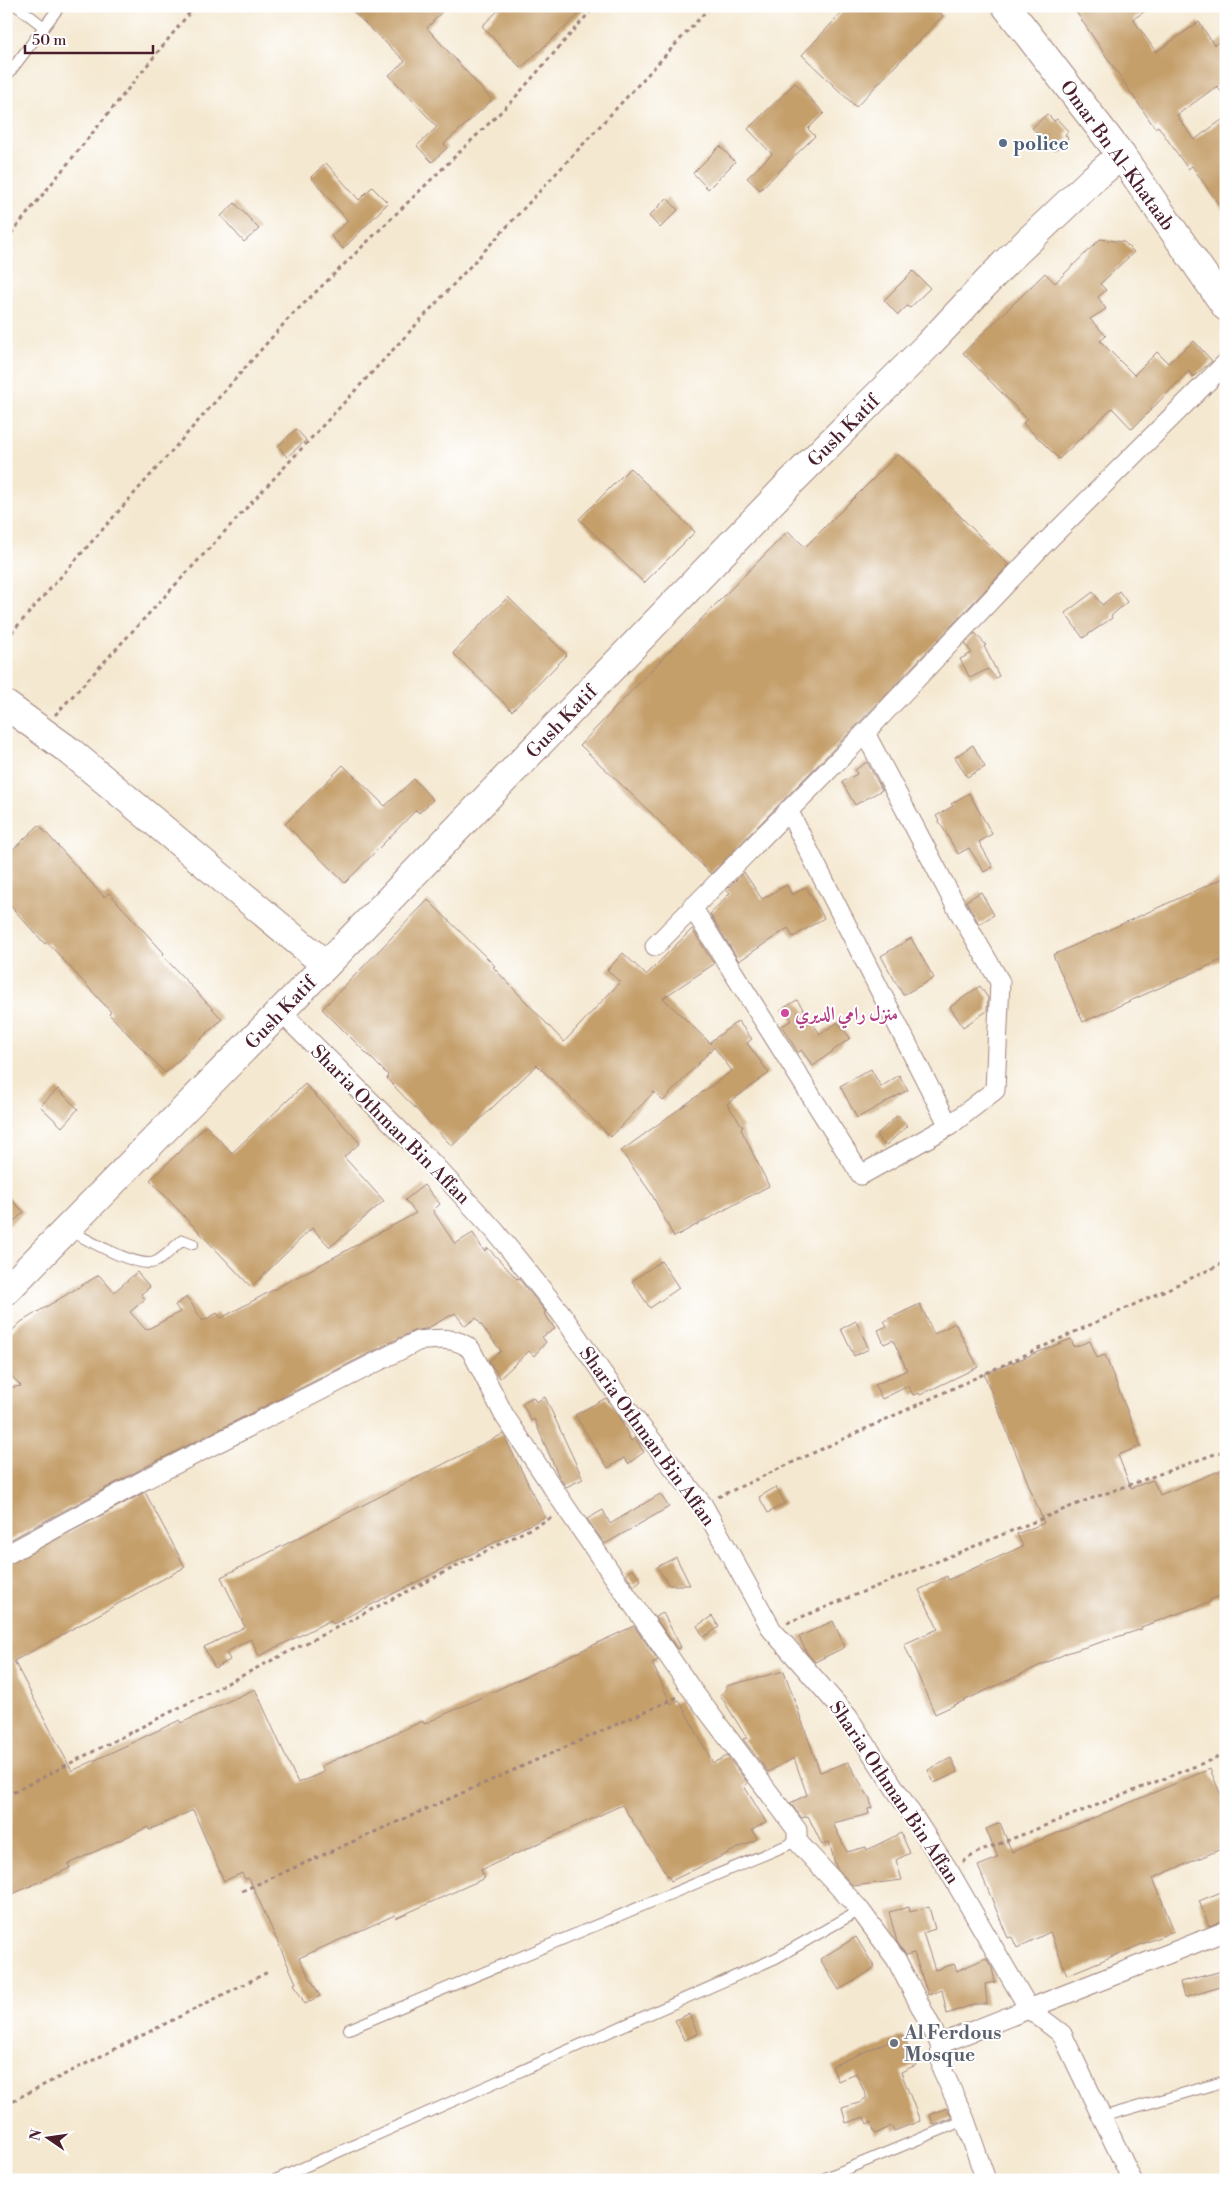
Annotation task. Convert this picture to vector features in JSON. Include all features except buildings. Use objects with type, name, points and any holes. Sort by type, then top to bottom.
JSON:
[{"type":"main road","name":"Omar Bn Al-Khataab","points":[[1006,6],[1121,155],[1226,307]]},
{"type":"main road","name":"Gush Katif","points":[[6,1291],[326,965],[791,482],[928,345],[1006,263],[1093,179],[1121,155]]},
{"type":"main road","points":[[6,705],[71,752],[326,965]]},
{"type":"street","points":[[655,946],[865,732],[1042,546],[1226,363]]},
{"type":"street","points":[[692,907],[861,1175],[949,1126],[995,1090],[1000,982],[957,908],[865,732]]},
{"type":"street","points":[[788,810],[949,1126]]},
{"type":"street","name":"Sharia Othman Bin Affan","points":[[280,1011],[434,1165],[494,1230],[560,1312],[630,1413],[703,1504],[772,1630],[848,1716],[949,1870],[1029,2009],[1062,2034],[1132,2180]]},
{"type":"street","points":[[6,1555],[146,1479],[418,1341],[442,1338],[466,1345],[471,1350],[504,1415],[567,1510],[692,1690],[797,1830],[797,1841],[860,1910],[896,1959],[940,2044],[942,2069],[965,2120],[986,2180]]},
{"type":"street","points":[[940,2044],[1226,1931]]},
{"type":"lane","points":[[17,6],[44,27]]},
{"type":"lane","points":[[6,77],[60,6]]},
{"type":"lane","points":[[68,1229],[110,1252],[144,1263],[155,1262],[182,1240],[192,1244]]},
{"type":"lane","points":[[349,2029],[797,1841]]},
{"type":"lane","points":[[275,2180],[776,1958],[860,1910]]},
{"type":"lane","points":[[1102,2117],[1226,2080]]},
{"type":"lane","points":[[820,2180],[965,2120]]},
{"type":"path","points":[[6,240],[195,6]]},
{"type":"path","points":[[6,639],[288,319],[514,100],[595,6]]},
{"type":"path","points":[[41,730],[711,6]]},
{"type":"path","points":[[703,1504],[1226,1262]]},
{"type":"path","points":[[772,1630],[1082,1502],[1226,1450]]},
{"type":"path","points":[[6,1796],[567,1510]]},
{"type":"path","points":[[242,1891],[692,1690]]},
{"type":"path","points":[[949,1870],[976,1853],[1226,1754]]},
{"type":"path","points":[[6,2104],[268,1972]]},
{"type":"place","name":"police","points":[[1003,143]]},
{"type":"place","name":"منزل رامي الديري","points":[[785,1013]]},
{"type":"place","name":"Al Ferdous Mosque","points":[[894,2043]]}]
